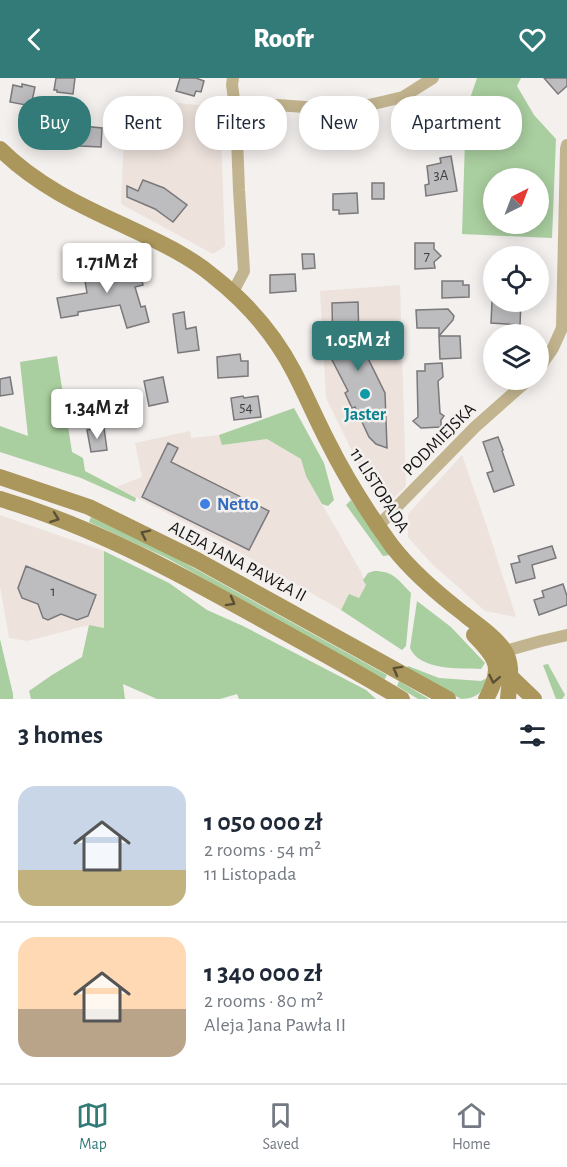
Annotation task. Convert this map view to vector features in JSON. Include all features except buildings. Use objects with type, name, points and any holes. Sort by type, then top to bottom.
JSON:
[{"type":"street","points":[[233,78],[234,96]]},
{"type":"street","points":[[287,106],[319,108],[378,104],[403,97],[433,78]]},
{"type":"street","points":[[549,354],[562,328],[567,145]]},
{"type":"street","name":"11 LISTOPADA","points":[[0,150],[36,180],[71,200],[185,256],[233,292],[254,313],[294,370],[328,443],[349,481],[378,526],[406,563],[505,651]]},
{"type":"street","points":[[233,292],[244,271],[237,150]]},
{"type":"street","name":"PODMIEJSKA","points":[[378,526],[475,427],[517,390]]},
{"type":"street","name":"ALEJA JANA PAWŁA II","points":[[0,477],[89,507],[197,560],[448,699]]},
{"type":"street","points":[[0,499],[88,530],[156,562],[402,699]]},
{"type":"street","name":"11 LISTOPADA","points":[[443,598],[489,650],[495,660],[495,684],[486,699]]},
{"type":"street","points":[[508,699],[510,667],[505,651],[567,635]]},
{"type":"street","points":[[510,676],[534,699]]},
{"type":"street","points":[[371,682],[392,699]]},
{"type":"shaded area","points":[[183,104],[195,105],[195,150],[222,150],[225,246],[213,254],[121,204],[123,150],[183,150]]},
{"type":"shaded area","points":[[400,285],[406,486],[393,499],[377,497],[369,486],[326,398],[320,291]]},
{"type":"shaded area","points":[[190,431],[191,438],[219,435],[223,445],[267,439],[302,459],[306,476],[361,572],[366,585],[359,598],[349,595],[341,610],[204,532],[116,487],[142,477],[135,443]]},
{"type":"shaded area","points":[[462,455],[516,617],[485,611],[431,563],[408,537],[408,514]]},
{"type":"shaded area","points":[[0,515],[104,551],[104,629],[89,625],[27,641],[9,638],[0,586]]},
{"type":"green space","points":[[477,78],[521,78],[517,86],[534,115],[556,139],[552,238],[462,234],[465,150],[522,150],[522,96],[471,96]]},
{"type":"green space","points":[[57,356],[72,452],[83,458],[85,471],[136,498],[135,502],[81,478],[0,452],[0,426],[28,436],[20,362]]},
{"type":"green space","points":[[294,408],[324,463],[334,500],[328,506],[322,504],[306,476],[301,459],[267,439],[222,445],[219,435]]},
{"type":"green space","points":[[351,500],[390,555],[383,556],[346,505]]},
{"type":"green space","points":[[91,517],[163,551],[387,675],[384,680],[167,558],[89,522]]},
{"type":"green space","points":[[104,551],[169,583],[207,610],[243,626],[366,690],[376,699],[239,699],[237,694],[220,699],[157,699],[123,684],[125,699],[31,699],[29,691],[82,657],[89,625],[104,628]]},
{"type":"green space","points":[[374,571],[391,575],[411,593],[406,646],[402,650],[341,610],[349,594],[359,598],[366,585],[363,580],[368,573]]},
{"type":"green space","points":[[417,601],[451,627],[485,663],[481,669],[441,667],[422,661],[415,655],[410,648]]},
{"type":"green space","points":[[0,639],[13,694],[13,699],[0,699]]},
{"type":"green space","points":[[548,664],[565,695],[562,699],[556,699],[543,665]]},
{"type":"green space","points":[[408,666],[439,678],[481,681],[489,677],[479,693],[461,699],[406,669]]},
{"type":"green space","points":[[399,681],[429,699],[418,699],[397,686]]},
{"type":"place","name":"Jaster","points":[[365,394]]},
{"type":"place","name":"Netto","points":[[205,504]]}]
